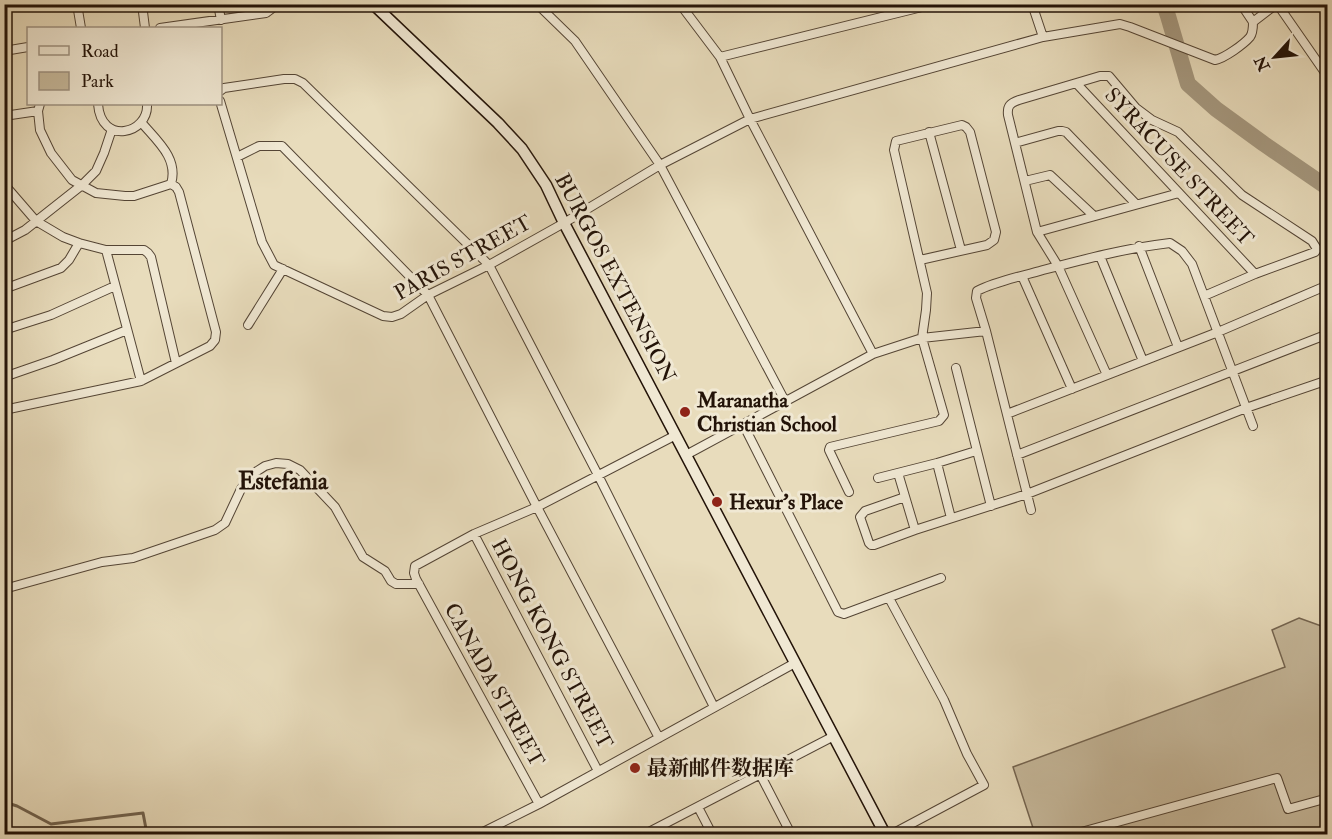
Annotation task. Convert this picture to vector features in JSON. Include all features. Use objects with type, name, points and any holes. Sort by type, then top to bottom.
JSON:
[{"type":"main road","name":"BURGOS EXTENSION","points":[[373,4],[498,123],[522,149],[546,185],[885,834]]},
{"type":"street","points":[[77,4],[81,27]]},
{"type":"street","points":[[142,4],[145,27]]},
{"type":"street","points":[[218,4],[221,20]]},
{"type":"street","points":[[168,27],[266,13],[278,4]]},
{"type":"street","points":[[537,4],[575,41],[660,165],[785,401]]},
{"type":"street","points":[[680,4],[720,57],[873,354]]},
{"type":"street","points":[[720,57],[934,4]]},
{"type":"street","points":[[1032,4],[1043,37]]},
{"type":"street","points":[[1241,4],[1252,22],[1278,5],[1328,77]]},
{"type":"street","name":"PARIS STREET","points":[[221,105],[262,242],[274,265],[383,316],[392,317],[401,314],[428,295],[489,265],[564,223],[660,165],[750,119],[1043,37],[1106,25],[1120,24],[1130,27],[1215,60],[1223,58],[1251,36],[1252,22]]},
{"type":"street","points":[[4,51],[27,47]]},
{"type":"street","points":[[1107,375],[1058,266],[1037,232],[1008,115],[1010,105],[1018,100],[1100,76],[1109,76],[1136,108],[1152,120],[1178,132],[1242,195],[1316,245],[1317,249],[1311,254],[1255,274],[1204,296]]},
{"type":"street","points":[[222,90],[284,79],[303,83],[489,265],[598,475],[714,707]]},
{"type":"street","name":"SYRACUSE STREET","points":[[1077,84],[1255,274]]},
{"type":"street","points":[[98,105],[100,118],[105,125],[111,129],[120,130],[129,130],[138,126],[146,115],[147,105]]},
{"type":"street","points":[[4,116],[39,107],[40,130],[51,153],[72,180],[96,193],[134,196],[171,184],[176,187],[216,332],[210,346],[141,381],[4,410]]},
{"type":"street","points":[[141,122],[168,154],[172,165],[171,184]]},
{"type":"street","points":[[849,492],[829,450],[830,447],[939,421],[944,415],[922,338],[927,293],[894,144],[896,141],[962,124],[970,132],[996,232],[994,240],[987,244],[920,260]]},
{"type":"street","points":[[4,242],[25,230],[82,185],[96,171],[105,153],[111,129]]},
{"type":"street","points":[[1015,143],[1058,131],[1066,132],[1136,204]]},
{"type":"street","points":[[929,132],[961,250]]},
{"type":"street","points":[[237,157],[260,146],[282,146],[428,295],[659,738]]},
{"type":"street","points":[[1025,181],[1050,175],[1094,216]]},
{"type":"street","points":[[5,185],[36,221],[63,237],[106,250],[144,250],[148,253],[151,257],[176,363]]},
{"type":"street","points":[[1037,232],[1179,193]]},
{"type":"street","points":[[4,289],[61,268],[69,260],[79,243]]},
{"type":"street","points":[[1031,510],[987,331],[976,298],[977,291],[984,288],[1058,266],[1139,246],[1170,243],[1182,251],[1192,264],[1253,426]]},
{"type":"street","points":[[1139,246],[1178,347]]},
{"type":"street","points":[[106,250],[141,381]]},
{"type":"street","points":[[1100,256],[1143,361]]},
{"type":"street","points":[[248,326],[283,269]]},
{"type":"street","points":[[1022,276],[1072,388]]},
{"type":"street","points":[[1007,414],[1218,332],[1328,285]]},
{"type":"street","points":[[4,330],[51,315],[115,286]]},
{"type":"street","points":[[4,377],[127,330]]},
{"type":"street","points":[[686,455],[873,354],[922,338],[987,331]]},
{"type":"street","points":[[1017,455],[1328,334]]},
{"type":"street","points":[[956,368],[991,506]]},
{"type":"street","points":[[905,496],[865,511],[860,517],[871,545],[1027,494],[1246,408],[1328,380]]},
{"type":"street","points":[[743,424],[838,612],[844,614],[941,578]]},
{"type":"street","points":[[4,590],[102,562],[133,558],[215,530],[225,523],[241,489],[251,475],[265,466],[276,463],[288,464],[300,470],[335,507],[363,557],[385,571],[391,581],[396,584],[419,584],[414,573],[416,566],[474,534],[537,507],[676,435]]},
{"type":"street","points":[[878,478],[976,451]]},
{"type":"street","points":[[937,463],[951,518]]},
{"type":"street","points":[[898,473],[915,530]]},
{"type":"street","name":"HONG KONG STREET","points":[[474,534],[598,771]]},
{"type":"street","name":"CANADA STREET","points":[[419,584],[538,804]]},
{"type":"street","points":[[890,598],[944,700],[967,754],[984,785],[892,834]]},
{"type":"street","points":[[482,834],[795,663]]},
{"type":"street","points":[[645,834],[834,736]]},
{"type":"street","points":[[760,774],[791,834]]},
{"type":"street","points":[[1074,834],[1277,778],[1288,809],[1328,798]]},
{"type":"street","points":[[698,807],[712,834]]},
{"type":"green space","points":[[1299,618],[1327,628],[1327,834],[1035,834],[1013,767],[1285,667],[1272,630]]},
{"type":"waterway","points":[[1164,4],[1188,84],[1216,109],[1328,188]]},
{"type":"waterway","points":[[4,802],[17,806],[51,824],[143,813],[147,834]]},
{"type":"place","name":"Maranatha Christian School","points":[[685,412]]},
{"type":"place","name":"Hexur's Place","points":[[717,502]]},
{"type":"place","name":"最新邮件数据库","points":[[635,768]]},
{"type":"district","name":"Estefania","points":[[283,481]]}]
